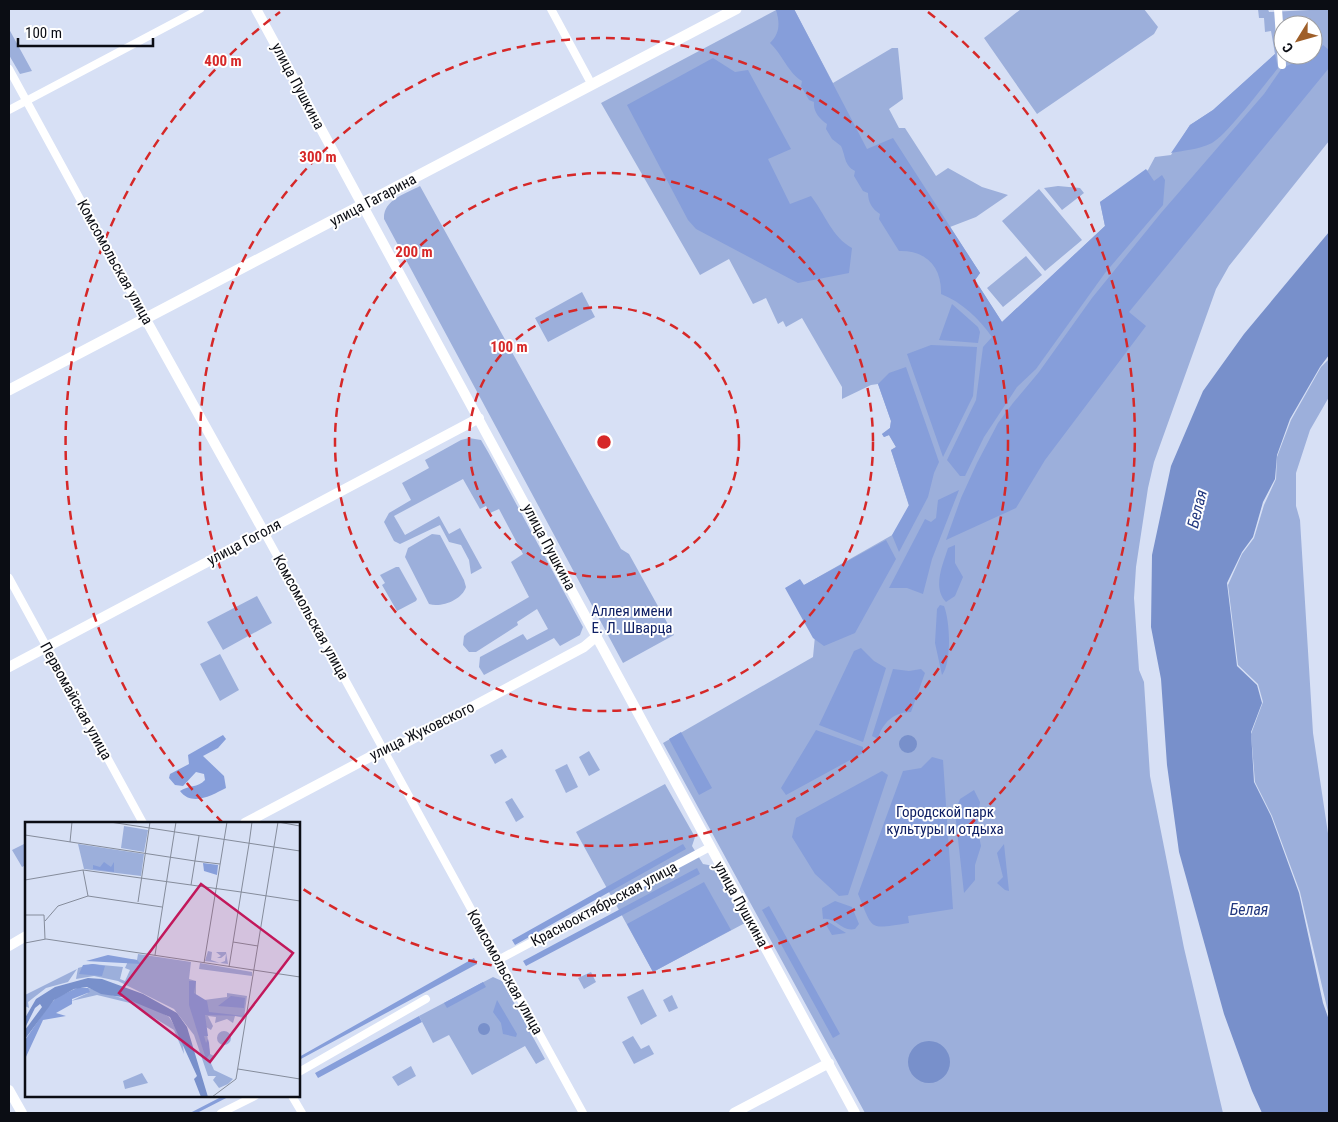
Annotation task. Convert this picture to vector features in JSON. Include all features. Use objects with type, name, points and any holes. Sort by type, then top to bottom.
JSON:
[{"type":"main road","name":"улица Пушкина","points":[[256,9],[364,204],[597,636],[706,849],[855,1113]]},
{"type":"main road","name":"улица Гагарина","points":[[9,390],[736,9]]},
{"type":"main road","name":"Комсомольская улица","points":[[145,318],[264,532]]},
{"type":"main road","name":"улица Гоголя","points":[[9,666],[479,418]]},
{"type":"main road","name":"улица Жуковского","points":[[247,822],[383,750],[401,745],[584,647],[597,636]]},
{"type":"main road","points":[[9,946],[25,937]]},
{"type":"main road","points":[[734,1113],[828,1063]]},
{"type":"main road","points":[[9,1090],[22,1113]]},
{"type":"street","points":[[9,110],[200,9]]},
{"type":"street","points":[[551,9],[592,85]]},
{"type":"street","name":"Комсомольская улица","points":[[9,69],[145,318]]},
{"type":"street","name":"Комсомольская улица","points":[[264,532],[583,1113]]},
{"type":"street","name":"Первомайская улица","points":[[9,578],[142,822]]},
{"type":"street","name":"Краснооктябрьская улица","points":[[498,960],[706,849]]},
{"type":"street","points":[[300,1071],[426,999]]},
{"type":"street","points":[[222,1113],[253,1097]]},
{"type":"street","points":[[293,1097],[302,1113]]},
{"type":"green space","name":"Городской парк культуры и отдыха","points":[[778,9],[794,9],[833,83],[892,48],[898,48],[903,99],[889,109],[899,128],[905,128],[936,176],[948,168],[982,187],[1008,195],[976,217],[950,227],[980,273],[975,280],[1002,322],[1105,226],[1100,202],[1148,170],[1155,157],[1171,155],[1190,125],[1213,110],[1273,56],[1273,65],[1323,65],[1323,15],[1273,15],[1273,42],[1271,31],[1265,32],[1264,18],[1259,18],[1258,9],[1268,9],[1269,12],[1329,9],[1329,141],[1229,266],[1216,289],[1154,462],[1148,488],[1136,567],[1134,598],[1139,670],[1144,682],[1150,776],[1184,948],[1223,1113],[865,1113],[663,743],[813,657],[815,636],[790,593],[894,534],[909,506],[891,450],[896,447],[889,435],[884,437],[882,434],[890,428],[891,421],[878,384],[871,385],[842,399],[842,387],[802,318],[786,327],[783,321],[778,324],[766,298],[753,304],[729,259],[700,275],[601,103]]},
{"type":"green space","points":[[794,9],[867,149],[893,138],[980,273],[975,280],[1002,322],[1105,226],[1100,202],[1146,169],[1154,181],[1162,175],[1165,180],[1163,205],[1105,273],[1036,369],[1017,387],[984,437],[965,476],[960,476],[947,460],[976,400],[983,347],[992,337],[970,312],[949,297],[941,294],[939,276],[930,262],[924,257],[909,251],[899,251],[879,219],[880,214],[871,205],[868,193],[863,191],[854,176],[855,171],[847,163],[841,146],[832,139],[826,129],[827,124],[816,112],[814,102],[809,100],[801,86],[802,81],[793,74],[770,43],[777,32],[778,19],[776,10]]},
{"type":"green space","points":[[1021,9],[1144,9],[1158,27],[1154,34],[1037,114],[984,38]]},
{"type":"green space","points":[[9,29],[32,71],[20,74],[9,55]]},
{"type":"green space","points":[[1323,45],[1329,50],[1329,68],[1129,312],[1146,326],[1045,460],[1016,508],[946,540],[961,498],[998,423],[1039,372],[1092,298],[1161,213],[1264,94],[1282,68],[1289,65],[1323,65]]},
{"type":"green space","points":[[1273,56],[1273,65],[1277,65],[1278,68],[1227,130],[1212,143],[1192,150],[1171,153],[1190,125],[1213,110]]},
{"type":"green space","points":[[713,58],[735,72],[748,70],[791,149],[768,159],[790,204],[811,196],[839,238],[852,248],[849,273],[798,283],[696,229],[688,220],[627,105]]},
{"type":"green space","name":"Аллея имени Е. Л. Шварца","points":[[420,186],[621,549],[629,554],[674,635],[623,663],[384,219],[387,207],[391,202]]},
{"type":"green space","points":[[1058,186],[1080,188],[1084,193],[1062,210],[1044,188]]},
{"type":"green space","points":[[1039,189],[1082,240],[1045,271],[1002,221]]},
{"type":"green space","points":[[1026,256],[1042,275],[1003,307],[987,288]]},
{"type":"green space","points":[[582,292],[595,317],[548,342],[535,318]]},
{"type":"green space","points":[[952,304],[978,327],[980,332],[978,343],[939,340]]},
{"type":"green space","points":[[931,345],[977,347],[973,396],[943,457],[907,354]]},
{"type":"green space","points":[[1329,359],[1329,397],[1310,430],[1296,473],[1296,506],[1300,520],[1313,733],[1329,840],[1329,1016],[1300,892],[1272,816],[1255,782],[1251,734],[1263,702],[1258,684],[1238,665],[1228,585],[1242,554],[1254,538],[1264,505],[1276,479],[1277,457],[1291,420],[1321,367]]},
{"type":"green space","points":[[906,367],[939,462],[928,497],[899,552],[892,535],[909,505],[891,450],[896,447],[889,435],[884,437],[882,434],[890,428],[891,421],[878,384],[889,373]]},
{"type":"green space","points":[[469,438],[481,440],[583,627],[580,635],[560,646],[554,638],[484,675],[479,667],[480,657],[523,634],[527,640],[548,629],[537,609],[517,622],[518,625],[476,652],[469,652],[463,645],[464,636],[467,633],[529,597],[511,562],[523,554],[499,509],[490,513],[486,506],[480,509],[463,479],[394,516],[405,535],[439,516],[449,534],[460,528],[482,568],[471,574],[469,560],[461,545],[449,542],[440,525],[400,544],[394,541],[384,522],[389,513],[411,500],[402,483],[429,468],[425,460],[461,440]]},
{"type":"green space","points":[[959,490],[932,559],[923,594],[907,588],[889,588],[925,519],[931,522],[936,518],[938,500]]},
{"type":"green space","points":[[432,534],[440,535],[466,587],[464,592],[456,599],[439,605],[429,604],[405,557],[408,548]]},
{"type":"green space","points":[[886,540],[896,559],[855,633],[824,646],[813,638],[785,588],[800,579],[804,585]]},
{"type":"green space","points":[[955,545],[955,563],[963,577],[955,596],[946,602],[940,590],[941,568],[948,548]]},
{"type":"green space","points":[[399,567],[417,599],[397,611],[382,585],[385,583],[380,575]]},
{"type":"green space","points":[[257,596],[272,623],[223,650],[207,622]]},
{"type":"green space","points":[[940,605],[944,606],[949,631],[949,651],[942,675],[935,643],[937,609]]},
{"type":"green space","points":[[861,648],[874,661],[886,668],[863,742],[819,725],[854,651]]},
{"type":"green space","points":[[220,654],[239,690],[220,701],[200,664]]},
{"type":"green space","points":[[893,669],[909,671],[921,669],[925,673],[911,712],[894,716],[882,728],[878,739],[872,736]]},
{"type":"green space","points":[[816,730],[863,747],[863,753],[786,795],[781,788]]},
{"type":"green space","points":[[681,732],[712,788],[699,795],[669,739]]},
{"type":"green space","points":[[223,735],[226,739],[218,748],[203,756],[224,776],[226,788],[202,798],[196,799],[185,796],[180,791],[202,783],[205,780],[204,774],[196,772],[183,786],[175,785],[169,778],[170,774],[189,764],[188,755]]},
{"type":"green space","points":[[502,749],[507,757],[495,764],[490,755]]},
{"type":"green space","points":[[589,751],[600,770],[589,776],[579,757]]},
{"type":"green space","points":[[932,757],[943,760],[953,909],[908,916],[909,923],[886,926],[874,925],[870,921],[858,894],[903,771],[921,768]]},
{"type":"green space","points":[[567,764],[578,787],[566,793],[555,770]]},
{"type":"green space","points":[[882,771],[888,775],[848,895],[839,896],[815,874],[792,837],[796,818]]},
{"type":"green space","points":[[665,784],[695,837],[692,846],[703,864],[714,866],[745,923],[653,972],[576,832]]},
{"type":"green space","points":[[974,790],[980,802],[977,826],[981,846],[975,865],[975,880],[964,893],[955,812],[960,799]]},
{"type":"green space","points":[[512,798],[524,817],[516,822],[505,802]]},
{"type":"green space","points":[[25,844],[25,866],[22,867],[12,850]]},
{"type":"green space","points":[[683,844],[686,849],[515,945],[512,940]]},
{"type":"green space","points":[[1004,844],[1009,891],[997,883],[1003,877],[997,853]]},
{"type":"green space","points":[[697,868],[700,874],[526,966],[523,961]]},
{"type":"green space","points":[[704,882],[731,930],[653,972],[627,924]]},
{"type":"green space","points":[[835,901],[852,907],[859,924],[855,929],[846,928],[832,920],[823,919],[822,908]]},
{"type":"green space","points":[[769,906],[840,1034],[833,1038],[762,910]]},
{"type":"green space","points":[[827,921],[846,933],[832,935],[825,923]]},
{"type":"green space","points":[[474,958],[477,964],[300,1059],[300,1056]]},
{"type":"green space","points":[[591,972],[596,982],[584,989],[578,978]]},
{"type":"green space","points":[[493,977],[502,981],[545,1059],[536,1064],[525,1046],[472,1075],[449,1035],[433,1043],[419,1016]]},
{"type":"green space","points":[[483,982],[486,987],[447,1008],[444,1003]]},
{"type":"green space","points":[[643,989],[657,1016],[641,1025],[627,997]]},
{"type":"green space","points":[[672,995],[678,1008],[669,1012],[663,1000]]},
{"type":"green space","points":[[497,1000],[517,1034],[516,1037],[503,1034],[501,1023],[493,1012]]},
{"type":"green space","points":[[419,1016],[422,1022],[318,1078],[315,1073]]},
{"type":"green space","points":[[633,1036],[641,1049],[649,1045],[654,1054],[634,1064],[622,1042]]},
{"type":"green space","points":[[411,1066],[416,1076],[398,1086],[392,1077]]},
{"type":"green space","points":[[221,1097],[228,1097],[197,1113],[190,1113]]},
{"type":"water","name":"Белая","points":[[1329,232],[1329,355],[1290,419],[1277,455],[1275,479],[1263,502],[1253,537],[1242,552],[1227,583],[1237,666],[1257,685],[1262,703],[1251,732],[1254,782],[1271,816],[1299,893],[1323,1003],[1329,1020],[1329,1113],[1262,1113],[1224,1014],[1179,852],[1167,765],[1161,679],[1151,627],[1152,555],[1171,466],[1203,391],[1244,334]]},
{"type":"water","points":[[908,735],[914,738],[917,744],[914,750],[908,753],[902,750],[899,744],[902,738]]},
{"type":"water","points":[[482,1023],[486,1023],[490,1029],[486,1035],[482,1035],[478,1031],[478,1027]]},
{"type":"water","points":[[929,1041],[944,1047],[950,1062],[944,1077],[929,1083],[914,1077],[908,1062],[914,1047]]}]
